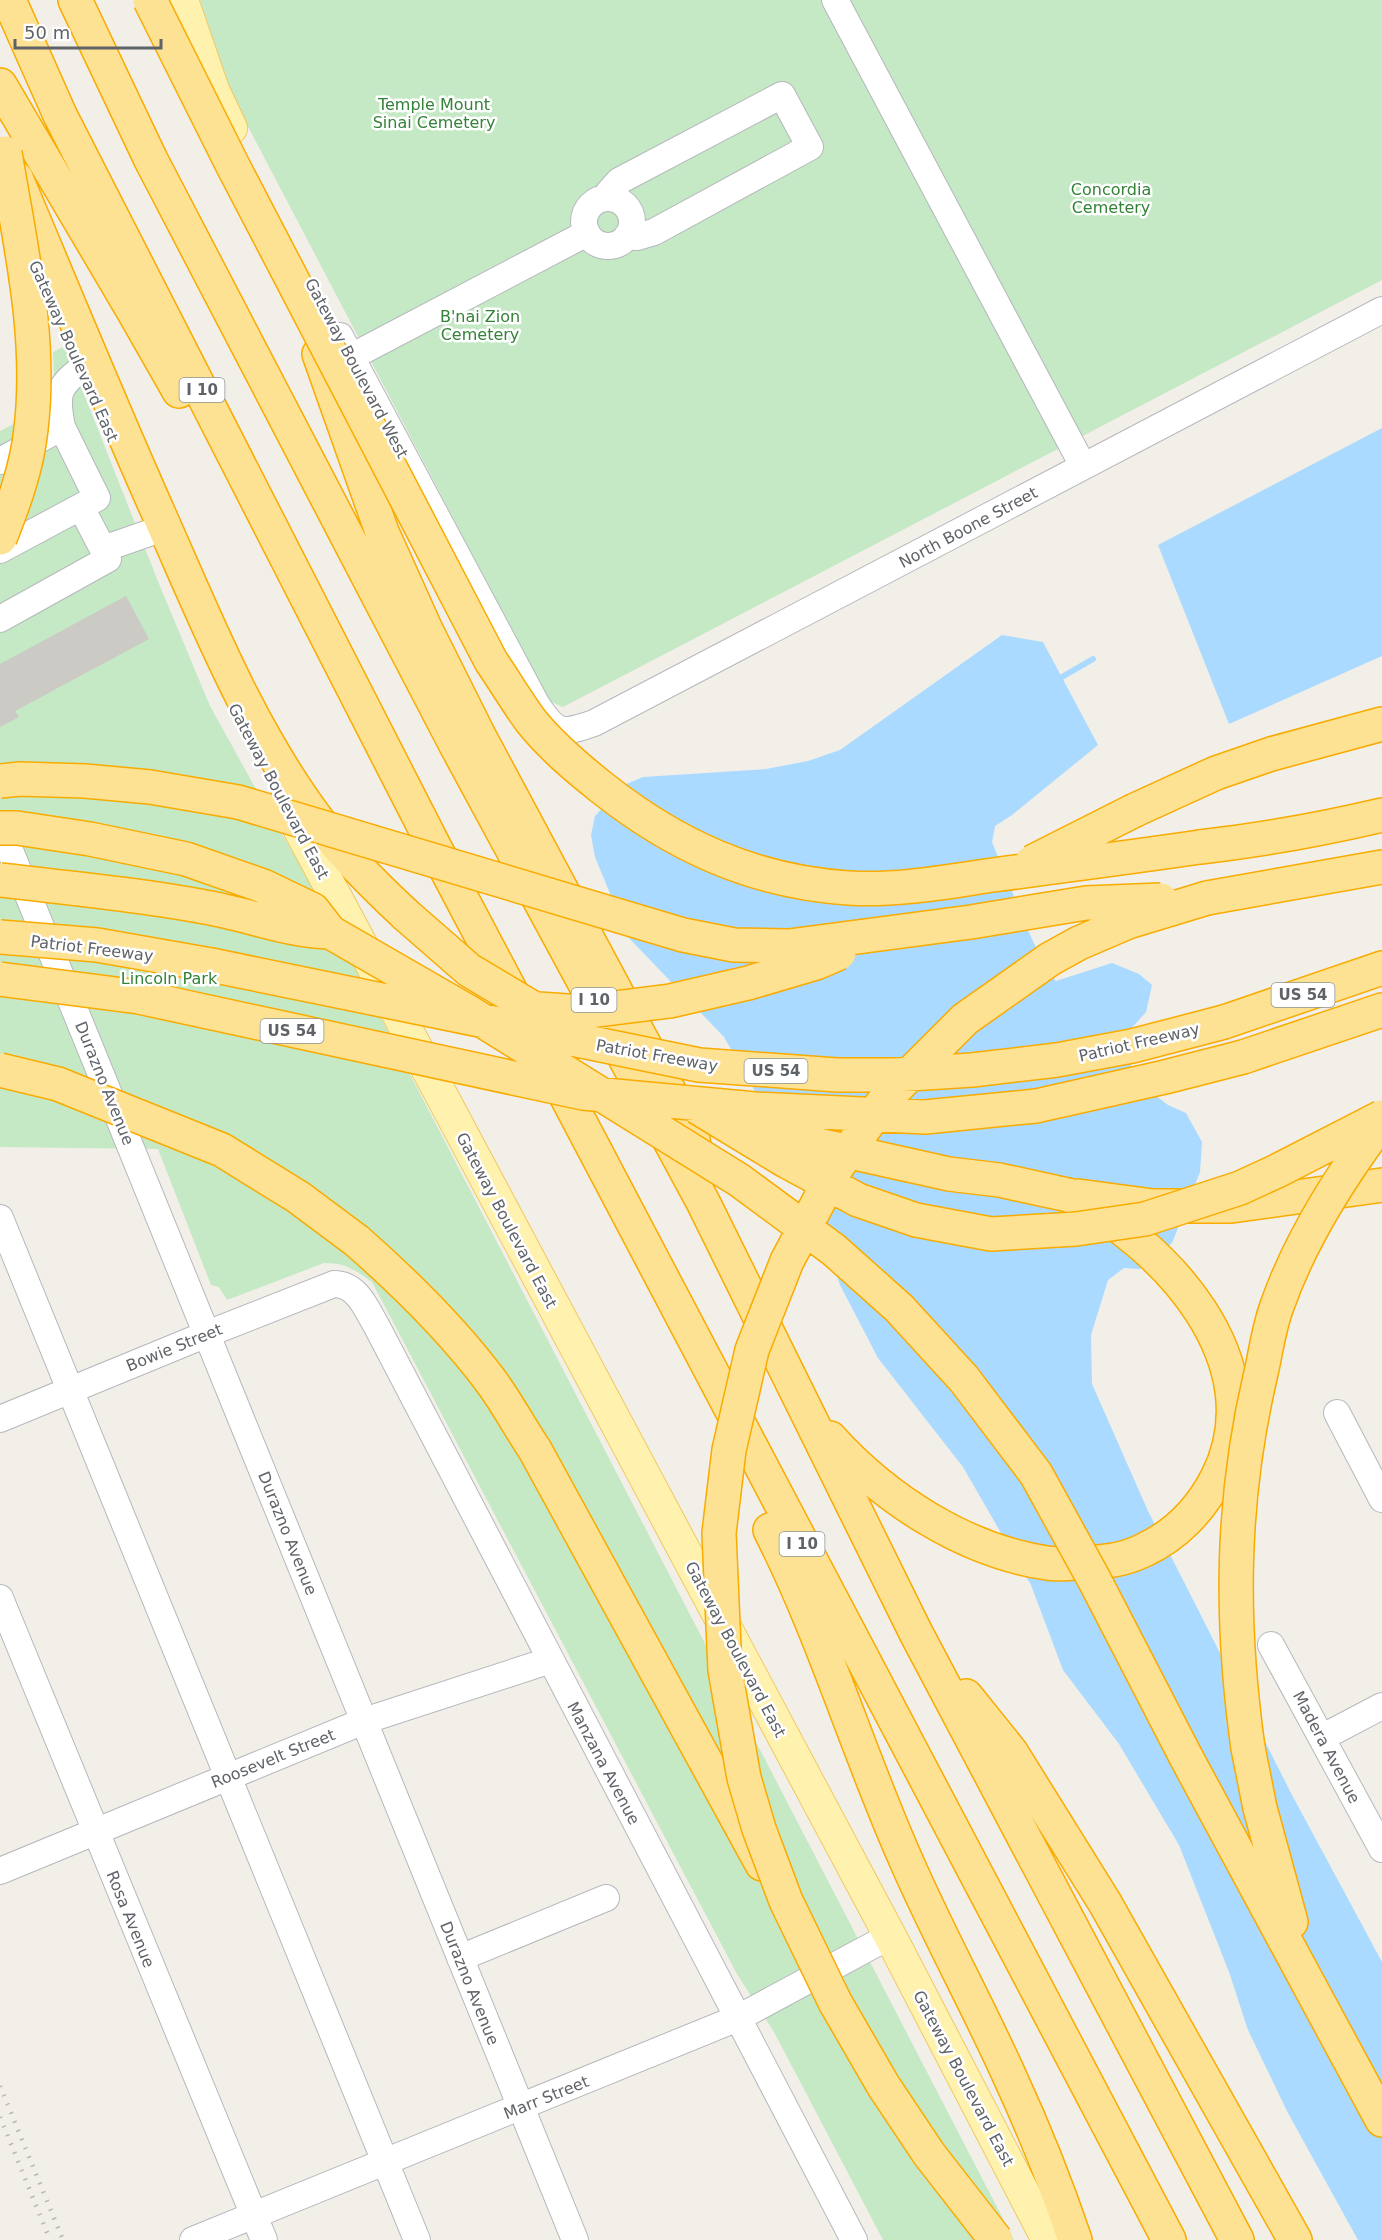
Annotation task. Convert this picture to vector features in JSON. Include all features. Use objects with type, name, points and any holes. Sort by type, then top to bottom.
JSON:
[{"type":"highway","name":"I 10","points":[[9,0],[60,115],[431,840],[1169,2240]]},
{"type":"highway","points":[[75,0],[150,160],[468,741]]},
{"type":"highway","points":[[150,0],[233,166],[491,660],[531,721],[568,761],[650,824],[690,846],[756,872],[806,884],[850,888],[904,888],[1258,841],[1382,814]]},
{"type":"highway","points":[[0,85],[134,312],[269,561],[347,674]]},
{"type":"highway","points":[[0,538],[24,469],[31,430],[34,390],[32,318],[2,158]]},
{"type":"highway","points":[[2,158],[200,607],[243,700],[277,760],[323,828],[374,884],[469,970],[786,1161],[858,1200],[916,1220],[991,1234],[1076,1229],[1145,1219],[1240,1188],[1382,1119]]},
{"type":"highway","points":[[259,185],[382,532],[426,630],[468,741]]},
{"type":"highway","points":[[331,991],[582,1012],[670,1001],[748,983],[816,963],[954,903],[1135,810],[1216,773],[1326,738],[1382,724]]},
{"type":"highway","name":"I 10","points":[[468,741],[703,1202],[916,1634],[1237,2240]]},
{"type":"highway","points":[[0,781],[20,779],[85,781],[150,787],[238,802],[683,935],[734,945],[789,946],[825,943],[1086,903],[1208,898]]},
{"type":"highway","points":[[0,827],[90,839],[186,859],[263,886],[313,910],[330,932],[468,1011],[739,1180],[834,1250],[899,1308],[964,1379],[1036,1474],[1382,2120]]},
{"type":"highway","points":[[431,840],[464,940],[788,1567],[823,1648],[887,1817],[941,1938],[1028,2117],[1075,2240]]},
{"type":"highway","points":[[807,1947],[759,1829],[744,1778],[725,1670],[719,1533],[729,1450],[752,1350],[787,1261],[837,1167],[886,1098],[965,1019],[1017,981],[1079,944],[1128,922],[1208,898],[1382,867]]},
{"type":"highway","points":[[0,880],[203,906],[305,931],[330,932]]},
{"type":"highway","name":"Patriot Freeway","points":[[0,937],[97,945],[211,965],[699,1065],[837,1075],[894,1075],[972,1070],[1056,1060],[1132,1046],[1224,1022],[1382,968]]},
{"type":"highway","name":"US 54","points":[[0,979],[139,997],[583,1093],[755,1108],[925,1117],[1036,1106],[1164,1077],[1243,1057],[1382,1010]]},
{"type":"highway","points":[[0,1070],[58,1084],[222,1150],[298,1197],[357,1241],[401,1280],[452,1333],[493,1385],[535,1450],[835,2002],[883,2085],[929,2154],[996,2240]]},
{"type":"highway","points":[[583,1093],[949,1174],[999,1180],[1068,1195],[1153,1206],[1231,1206],[1382,1185]]},
{"type":"highway","points":[[1332,2024],[1294,1930],[1263,1820],[1248,1748],[1237,1654],[1235,1589],[1238,1515],[1243,1464],[1276,1307],[1313,1226],[1351,1162],[1382,1119]]},
{"type":"highway","points":[[806,1410],[851,1461],[880,1486],[935,1522],[987,1548],[1048,1564],[1112,1562],[1144,1550],[1187,1521],[1210,1491],[1222,1466],[1230,1437],[1234,1400],[1227,1366],[1215,1335],[1196,1304],[1163,1263],[1094,1208],[1068,1195]]},
{"type":"highway","points":[[916,1634],[1011,1752],[1105,1903],[1295,2240]]},
{"type":"main road","name":"Gateway Boulevard West","points":[[182,0],[213,90],[259,185]]},
{"type":"main road","name":"Gateway Boulevard East","points":[[2,158],[83,369],[152,532],[229,696],[890,1936],[1048,2240]]},
{"type":"street","points":[[835,0],[1083,466]]},
{"type":"street","points":[[609,198],[609,192],[619,181],[782,94],[810,147],[654,232],[637,237],[627,236]]},
{"type":"street","name":"Gateway Boulevard West","points":[[259,185],[537,705],[552,725]]},
{"type":"street","points":[[609,198],[617,199],[630,210],[632,225],[627,236],[620,243],[605,246],[592,239],[585,225],[588,209],[601,199],[609,198]]},
{"type":"street","points":[[351,357],[587,233]]},
{"type":"street","name":"North Boone Street","points":[[552,725],[560,731],[568,731],[594,723],[1382,310]]},
{"type":"street","points":[[0,550],[97,498],[62,427],[58,406],[60,389],[68,378],[83,369]]},
{"type":"street","points":[[0,461],[62,427]]},
{"type":"street","points":[[0,619],[108,559],[81,507]]},
{"type":"street","points":[[103,549],[152,532]]},
{"type":"street","name":"Durazno Avenue","points":[[0,827],[575,2240]]},
{"type":"street","points":[[0,1218],[417,2240]]},
{"type":"street","name":"Bowie Street","points":[[0,1419],[334,1284],[351,1288]]},
{"type":"street","name":"Manzana Avenue","points":[[351,1288],[359,1296],[376,1325],[854,2240]]},
{"type":"street","points":[[1337,1413],[1382,1499]]},
{"type":"street","name":"Rosa Avenue","points":[[0,1598],[264,2240]]},
{"type":"street","name":"Madera Avenue","points":[[1271,1645],[1323,1737],[1382,1850]]},
{"type":"street","name":"Roosevelt Street","points":[[0,1871],[364,1721],[551,1660]]},
{"type":"street","points":[[1323,1737],[1382,1706]]},
{"type":"street","points":[[460,1958],[606,1898]]},
{"type":"street","name":"Marr Street","points":[[193,2240],[738,2018],[890,1936]]},
{"type":"green space","name":"Concordia Cemetery","points":[[200,0],[1382,0],[1382,280],[563,707],[549,701],[231,94]]},
{"type":"green space","name":"Lincoln Park","points":[[65,346],[210,706],[312,885],[1014,2240],[883,2240],[774,2032],[737,1974],[372,1282],[350,1268],[324,1263],[227,1300],[219,1287],[211,1285],[158,1149],[0,1147],[0,431],[55,403],[53,352]]},
{"type":"water","points":[[1382,428],[1382,656],[1229,724],[1158,545]]},
{"type":"water","points":[[1002,635],[1043,642],[1098,745],[1012,815],[995,826],[992,842],[1026,926],[1047,971],[1056,981],[1112,963],[1139,974],[1152,985],[1146,1012],[1130,1030],[1131,1067],[1155,1095],[1168,1105],[1186,1113],[1202,1142],[1200,1172],[1172,1243],[1140,1269],[1124,1268],[1108,1280],[1091,1335],[1092,1384],[1148,1511],[1292,1795],[1382,1962],[1382,2240],[1358,2240],[1288,2113],[1248,2030],[1229,1972],[1179,1845],[1119,1744],[1063,1670],[1031,1585],[963,1467],[878,1358],[840,1285],[808,1184],[724,1037],[628,937],[595,857],[591,835],[595,816],[624,785],[643,777],[766,769],[808,761],[840,750]]},
{"type":"building","points":[[126,596],[149,639],[15,711],[19,717],[0,727],[0,664]]},
{"type":"waterway","points":[[1055,681],[1093,659]]},
{"type":"railway","points":[[0,2086],[63,2240]]},
{"type":"railway","points":[[0,2117],[50,2240]]},
{"type":"park label","name":"Temple Mount Sinai Cemetery","points":[[434,113]]},
{"type":"park label","name":"B'nai Zion Cemetery","points":[[480,325]]}]
